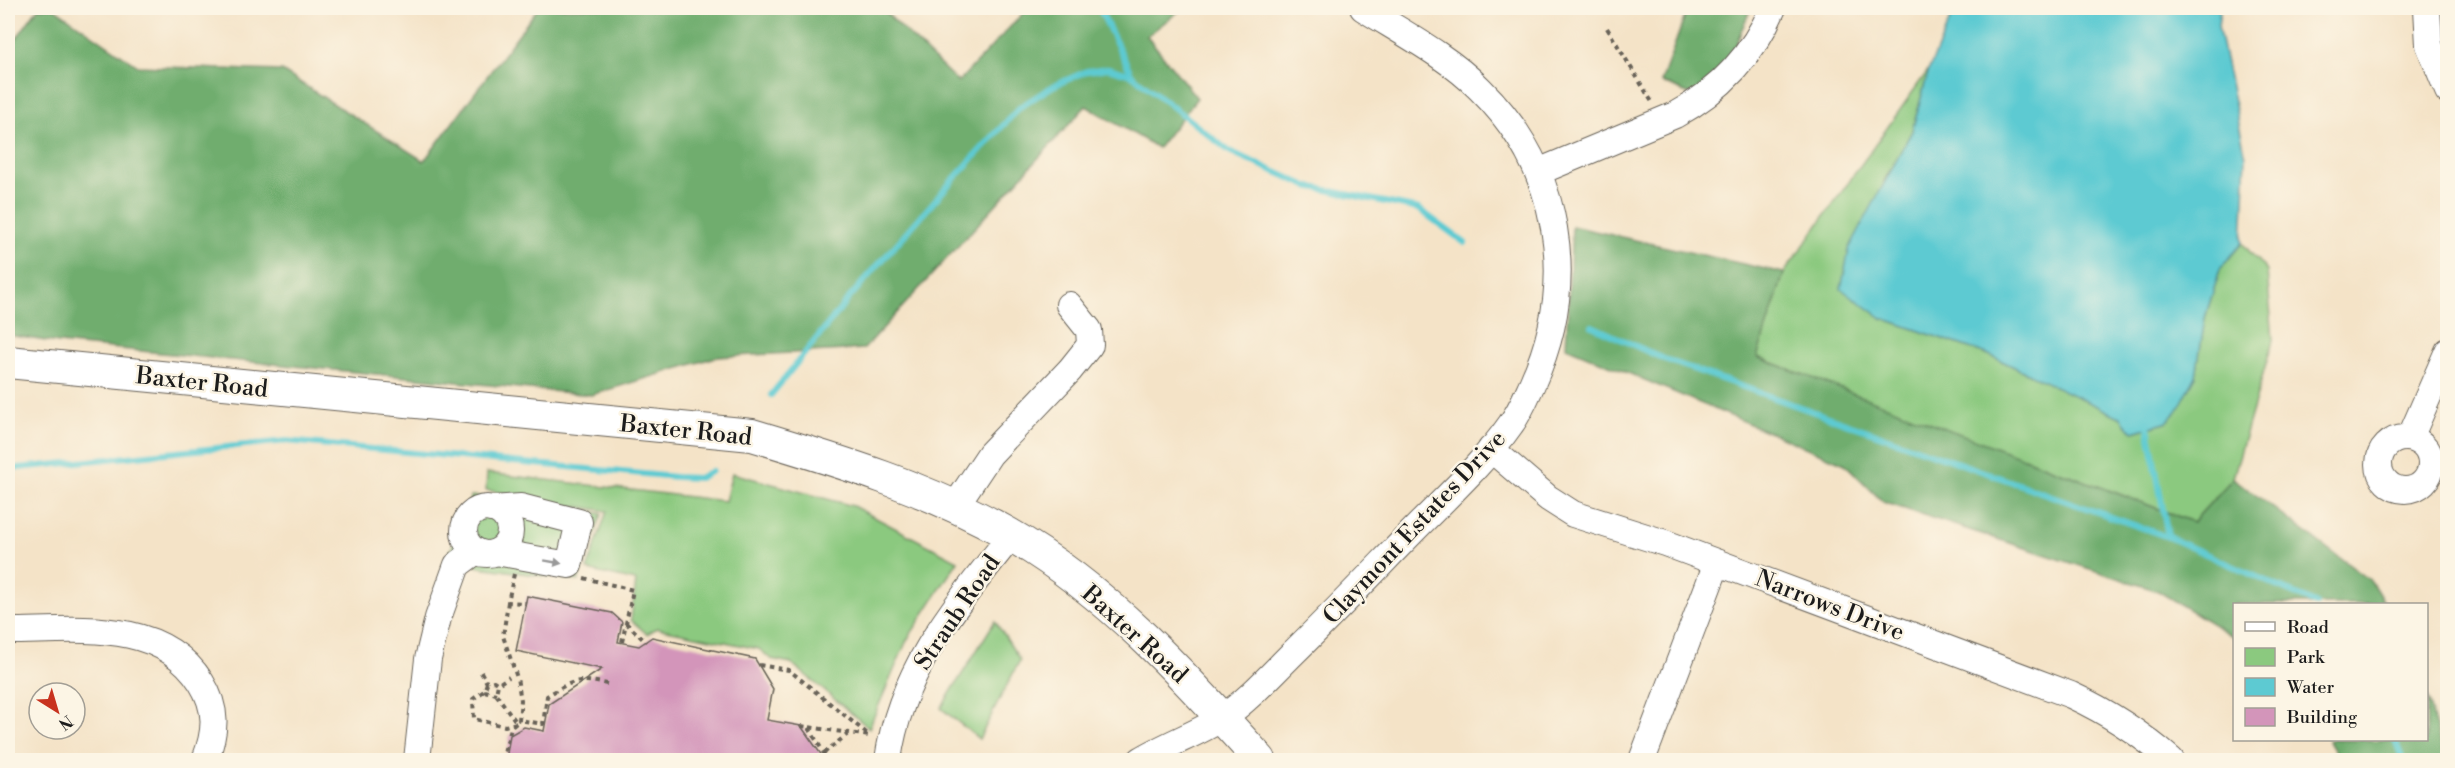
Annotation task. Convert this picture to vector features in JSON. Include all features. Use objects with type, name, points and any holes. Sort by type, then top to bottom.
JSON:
[{"type":"main road","name":"Baxter Road","points":[[8,362],[752,435],[848,464],[954,508],[1011,536],[1066,573],[1169,661],[1260,760]]},
{"type":"street","name":"Claymont Estates Drive","points":[[1141,760],[1222,718],[1259,687],[1491,449],[1512,423],[1526,396],[1541,363],[1553,327],[1559,288],[1558,247],[1550,206],[1538,172],[1517,134],[1479,87],[1363,8]]},
{"type":"street","points":[[1538,172],[1676,115],[1695,104],[1723,84],[1744,59],[1764,28],[1773,8]]},
{"type":"street","points":[[2427,8],[2430,45],[2448,91]]},
{"type":"street","points":[[954,508],[990,454],[1070,370],[1090,345],[1089,330],[1069,305]]},
{"type":"street","points":[[2410,438],[2448,351]]},
{"type":"street","name":"Narrows Drive","points":[[1491,449],[1548,498],[1573,514],[1717,563],[2071,695],[2104,710],[2147,739],[2171,760]]},
{"type":"street","points":[[521,507],[579,522],[568,565],[496,553],[466,540],[465,525],[474,512],[491,509],[521,507]]},
{"type":"street","points":[[417,760],[428,659],[438,618],[457,565],[496,553],[506,544],[510,532],[507,519],[491,509]]},
{"type":"street","name":"Straub Road","points":[[888,760],[891,740],[916,666],[957,604],[1011,536]]},
{"type":"street","points":[[1642,760],[1717,563]]},
{"type":"street","points":[[8,631],[113,630],[145,638],[169,649],[191,666],[204,687],[215,715],[213,740],[205,760]]},
{"type":"path","points":[[1607,28],[1656,110]]},
{"type":"path","points":[[496,553],[508,602],[503,636],[517,678],[520,700],[518,722],[511,728],[502,760]]},
{"type":"path","points":[[568,565],[579,577],[633,590],[621,642]]},
{"type":"path","points":[[508,602],[526,603]]},
{"type":"path","points":[[626,623],[646,642]]},
{"type":"path","points":[[759,665],[789,670],[870,736],[801,726]]},
{"type":"path","points":[[481,672],[487,683],[484,691],[473,699],[474,719],[505,726],[518,722],[543,724],[547,696],[573,680],[581,679],[607,684]]},
{"type":"path","points":[[496,694],[498,684],[509,676]]},
{"type":"path","points":[[487,683],[494,681],[498,684]]},
{"type":"path","points":[[484,691],[496,694],[518,722]]},
{"type":"path","points":[[809,728],[828,760]]},
{"type":"path","points":[[824,753],[848,733]]},
{"type":"green space","points":[[38,8],[54,8],[138,66],[282,71],[424,161],[538,8],[881,8],[958,82],[1028,8],[1183,8],[1147,36],[1197,98],[1158,148],[1086,106],[864,349],[716,357],[591,395],[59,343],[8,335],[8,50]]},
{"type":"green space","points":[[1688,8],[1751,8],[1729,61],[1704,100],[1661,82]]},
{"type":"green space","points":[[1929,69],[1912,131],[1884,181],[1882,318],[1987,354],[2120,417],[2134,432],[2165,423],[2196,376],[2205,318],[2220,269],[2242,243],[2267,271],[2273,340],[2233,478],[2193,522],[1757,357],[1784,273]]},
{"type":"green space","points":[[1572,226],[1784,273],[1757,357],[2193,522],[2233,478],[2371,581],[2384,603],[2233,603],[2233,636],[2158,591],[1883,502],[1845,464],[1566,347]]},
{"type":"green space","points":[[487,473],[725,501],[732,473],[853,506],[958,561],[907,640],[869,728],[791,663],[771,659],[759,649],[657,628],[647,634],[631,620],[636,581],[587,570],[607,511],[556,503],[602,514],[578,581],[479,567],[449,554],[471,496],[510,499],[510,494],[486,490]]},
{"type":"green space","points":[[995,621],[1020,660],[979,739],[941,708]]},
{"type":"green space","points":[[2428,700],[2446,760],[2340,760],[2329,741],[2428,741]]},
{"type":"water","points":[[1955,8],[2220,8],[2218,26],[2246,157],[2242,243],[2220,269],[2205,318],[2196,376],[2177,411],[2165,423],[2133,432],[2120,417],[1987,354],[1882,318],[1841,289],[1849,249],[1912,131],[1929,69]]},
{"type":"building","points":[[527,596],[612,613],[622,622],[618,642],[639,646],[652,637],[755,659],[773,689],[767,720],[801,726],[825,760],[506,760],[510,735],[524,727],[544,731],[549,704],[602,669],[516,651]]},
{"type":"waterway","points":[[1099,8],[1132,75]]},
{"type":"waterway","points":[[771,395],[850,297],[1020,107],[1053,86],[1087,71],[1108,68],[1132,75],[1229,151],[1307,186],[1419,209],[1465,243]]},
{"type":"waterway","points":[[1592,326],[1664,359],[2168,537]]},
{"type":"waterway","points":[[2147,421],[2168,537],[2315,603]]},
{"type":"waterway","points":[[8,469],[286,441],[676,477],[699,478],[712,471]]},
{"type":"waterway","points":[[2395,741],[2403,760]]}]
